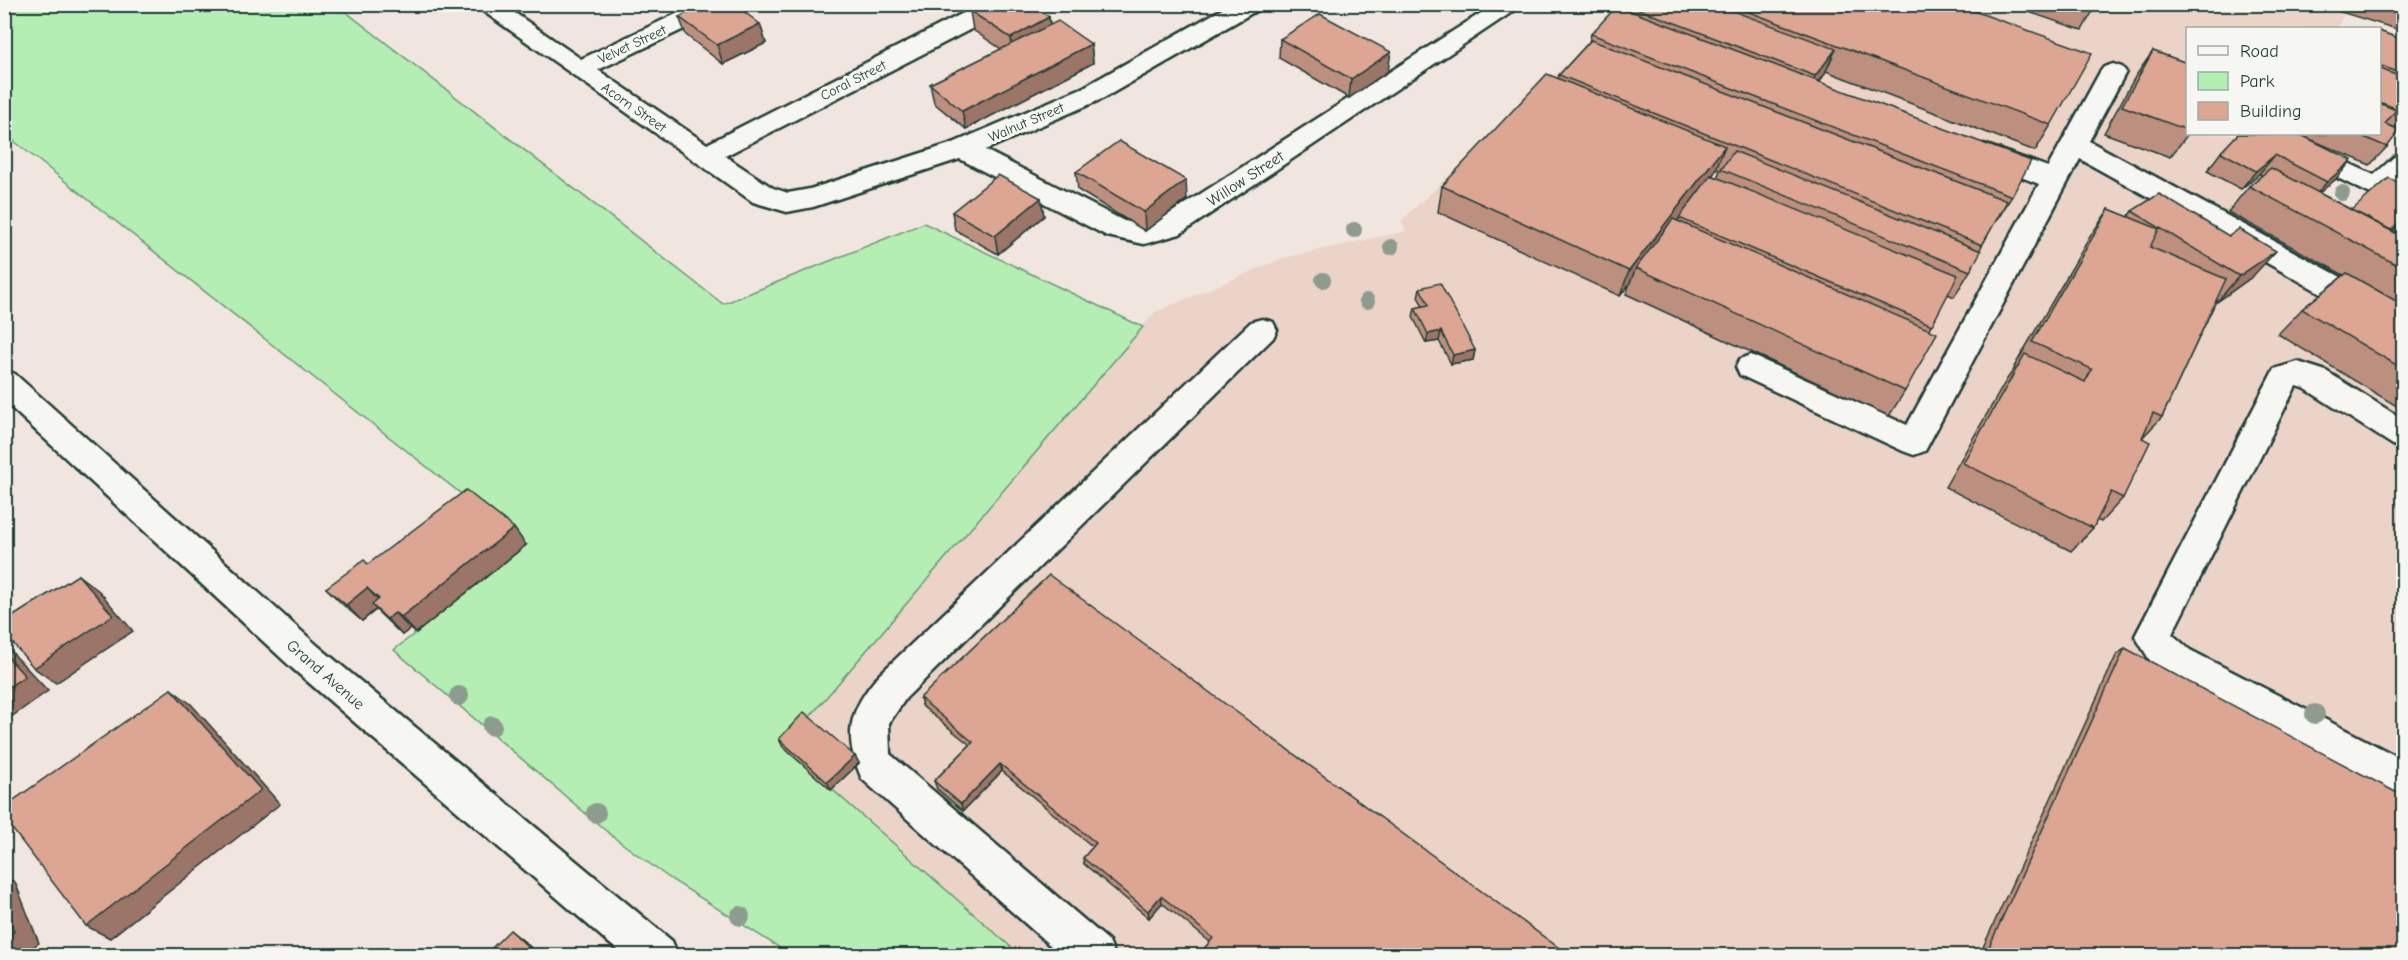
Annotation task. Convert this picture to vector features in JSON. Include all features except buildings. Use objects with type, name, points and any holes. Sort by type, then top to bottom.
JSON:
[{"type":"street","name":"Acorn Street","points":[[484,4],[763,195],[787,203]]},
{"type":"street","name":"Velvet Street","points":[[580,69],[717,4]]},
{"type":"street","name":"Coral Street","points":[[704,156],[1001,4]]},
{"type":"street","name":"Walnut Street","points":[[787,203],[813,198],[962,149],[1093,93],[1250,4]]},
{"type":"street","name":"Willow Street","points":[[962,149],[1117,230],[1144,234],[1170,227],[1512,4]]},
{"type":"street","points":[[1751,367],[1914,442],[2113,72]]},
{"type":"street","points":[[2074,144],[2403,325]]},
{"type":"street","points":[[2288,144],[2403,201]]},
{"type":"street","points":[[1966,145],[2055,180]]},
{"type":"street","points":[[2377,188],[2403,163]]},
{"type":"street","points":[[1094,956],[876,766],[869,751],[867,735],[870,717],[879,701],[893,686],[1262,330]]},
{"type":"street","points":[[2403,436],[2315,379],[2290,374],[2282,382],[2153,636],[2165,653],[2403,780]]},
{"type":"street","name":"Grand Avenue","points":[[8,388],[305,657],[657,956]]},
{"type":"shaded area","points":[[2321,4],[2344,13],[2338,27],[2186,27],[2186,135],[2240,135],[2207,171],[2403,276],[2403,955],[1020,955],[783,747],[1155,312],[1283,258],[1406,231],[1401,221],[1629,5]]},
{"type":"green space","points":[[4,5],[337,5],[723,304],[924,223],[1143,327],[784,747],[1020,955],[791,955],[669,878],[612,836],[394,650],[526,545],[5,134]]}]
